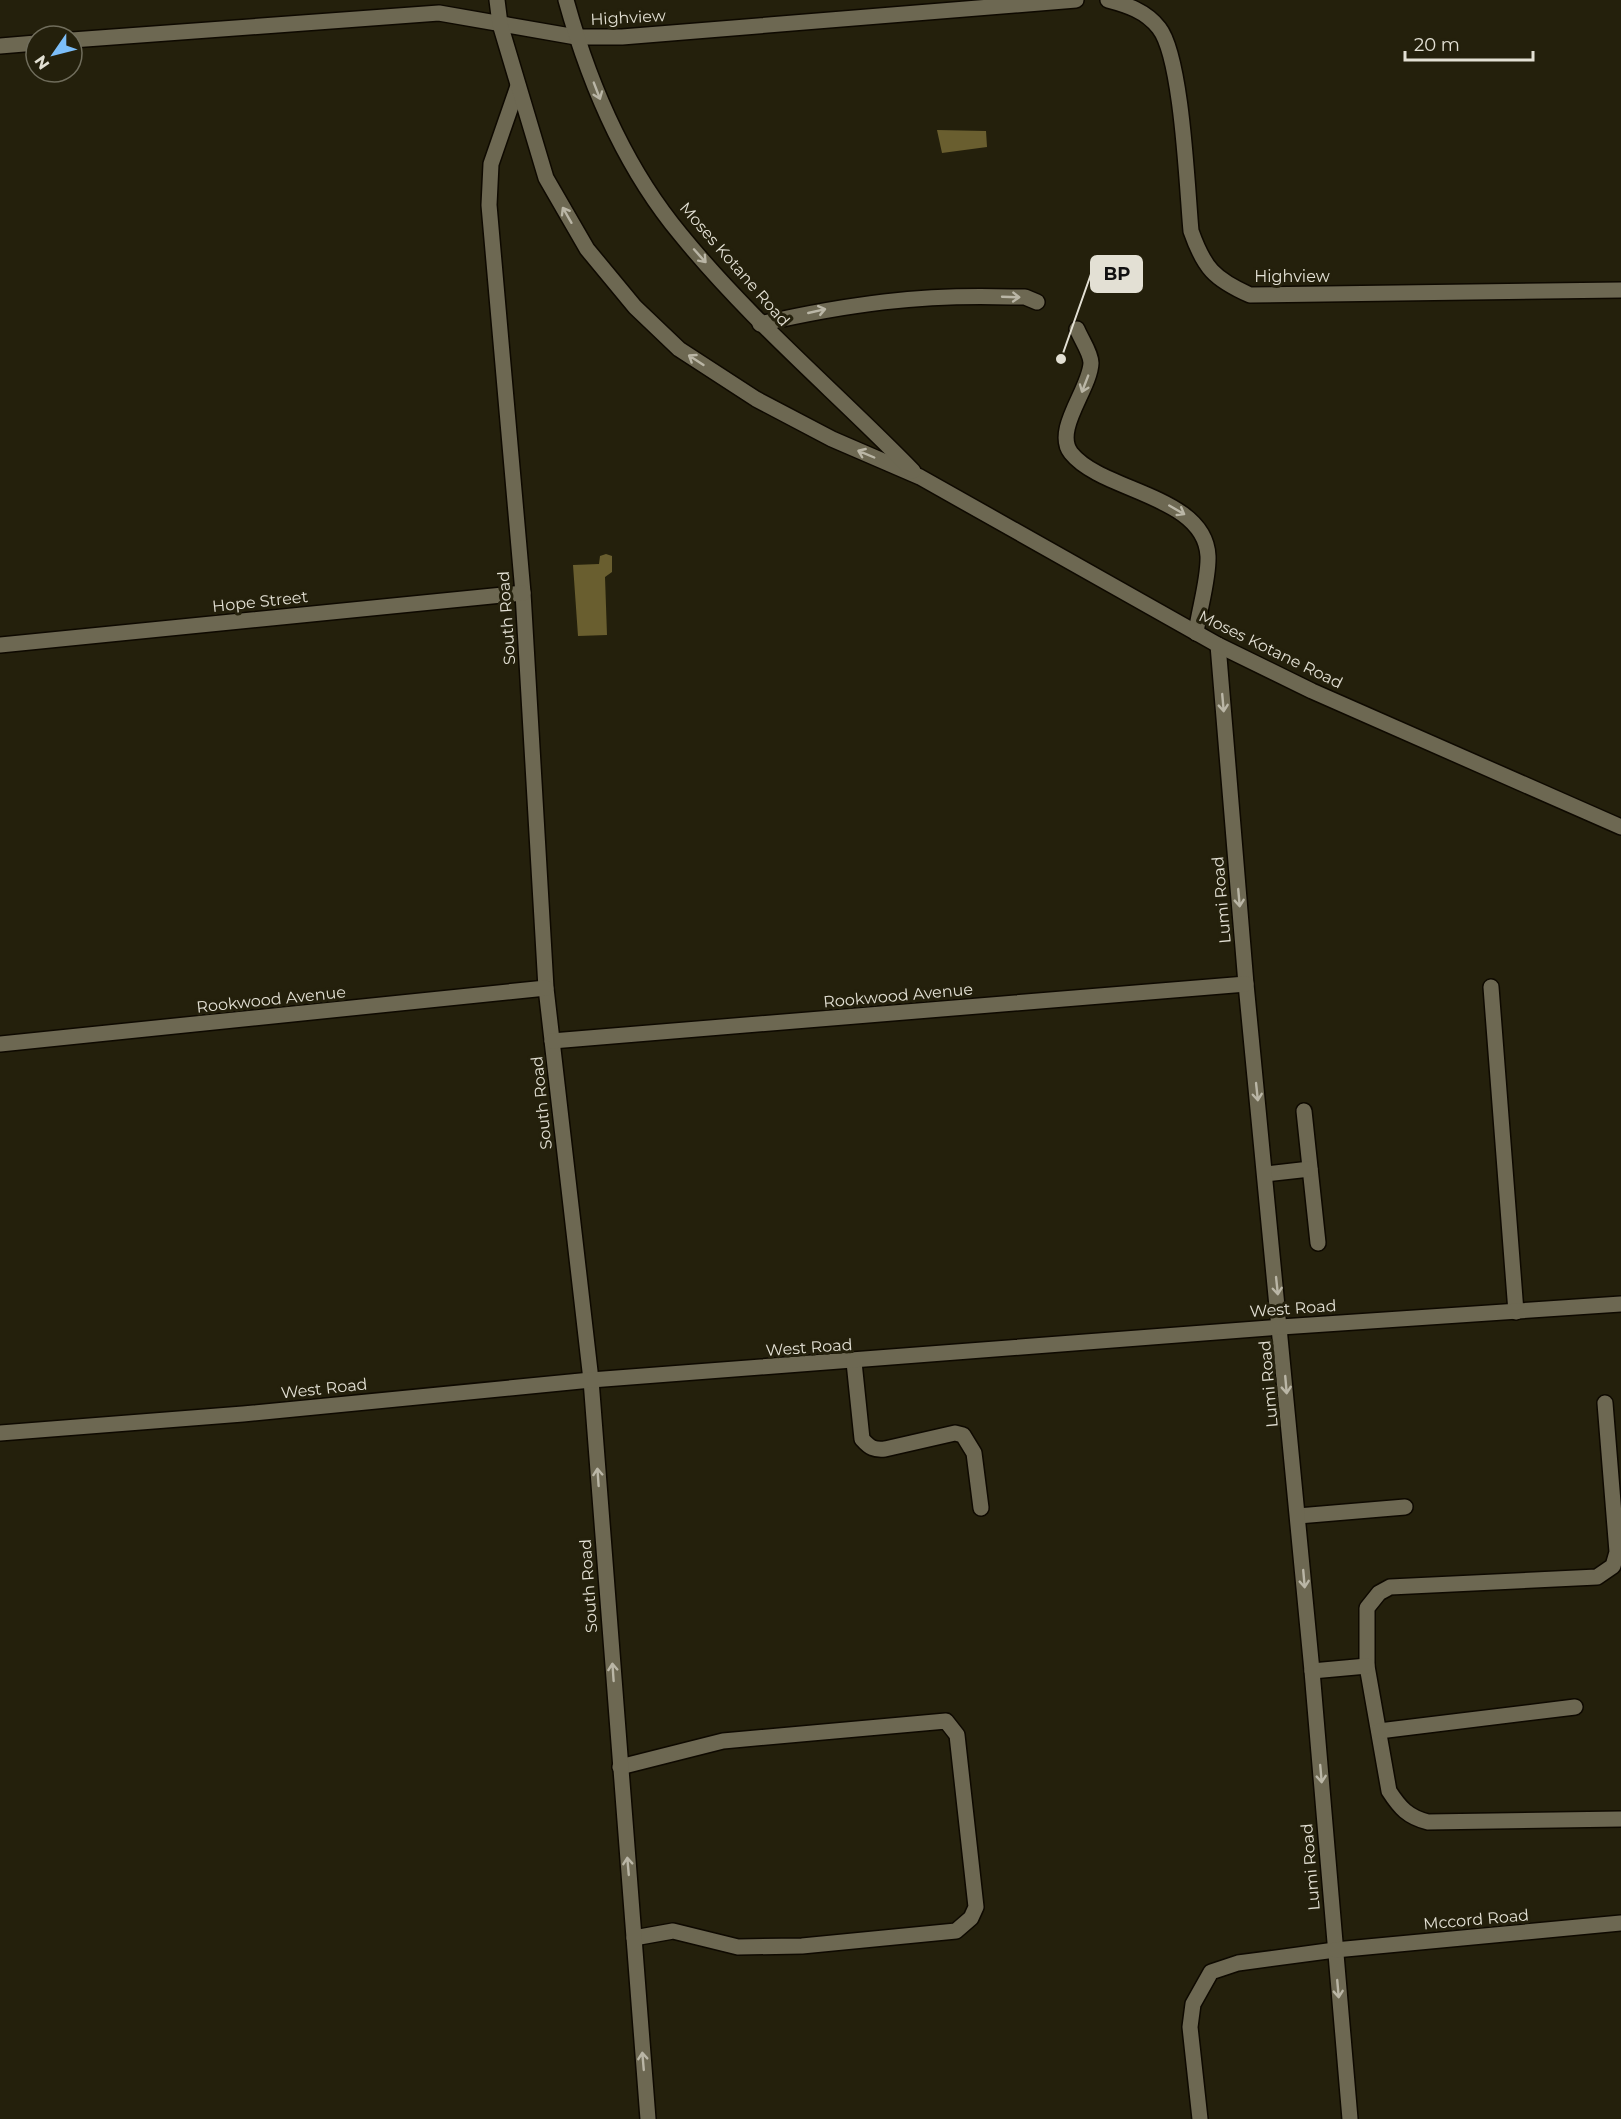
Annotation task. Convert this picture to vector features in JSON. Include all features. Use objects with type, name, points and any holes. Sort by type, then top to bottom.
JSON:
[{"type":"street","points":[[497,0],[500,24]]},
{"type":"street","points":[[566,0],[576,37]]},
{"type":"street","name":"Highview","points":[[84,39],[439,14],[576,37],[622,37],[1076,0]]},
{"type":"street","name":"Highview","points":[[1108,0],[1132,6],[1159,28],[1174,61],[1191,231],[1200,257],[1223,283],[1250,295],[1621,290]]},
{"type":"street","name":"Moses Kotane Road","points":[[500,24],[546,178],[587,249],[635,307],[679,349],[756,399],[832,439],[920,477],[1218,645],[1352,709],[1621,827]]},
{"type":"street","name":"Moses Kotane Road","points":[[576,37],[603,106],[631,163],[679,234],[760,324],[843,400],[920,477]]},
{"type":"street","points":[[0,46],[24,44]]},
{"type":"street","name":"South Road","points":[[518,86],[491,164],[489,205],[523,593],[546,988],[591,1380],[648,2119]]},
{"type":"street","points":[[760,324],[840,306],[910,297],[1025,297],[1037,302]]},
{"type":"street","points":[[1077,329],[1091,361],[1088,381],[1071,416],[1065,438],[1070,453],[1114,481],[1186,516],[1200,531],[1208,555],[1196,633]]},
{"type":"street","name":"Hope Street","points":[[0,645],[523,593]]},
{"type":"street","name":"Lumi Road","points":[[1218,645],[1246,984],[1281,1327],[1350,2119]]},
{"type":"street","name":"Rookwood Avenue","points":[[552,1041],[1246,984]]},
{"type":"street","points":[[1491,987],[1516,1312]]},
{"type":"street","name":"Rookwood Avenue","points":[[0,1044],[546,988]]},
{"type":"street","points":[[1304,1112],[1318,1243]]},
{"type":"street","points":[[1265,1174],[1310,1169]]},
{"type":"street","name":"West Road","points":[[0,1433],[243,1414],[591,1380],[854,1362],[1281,1327],[1621,1304]]},
{"type":"street","points":[[854,1362],[862,1439],[868,1446],[874,1450],[885,1449],[955,1432],[963,1435],[974,1453],[981,1508]]},
{"type":"street","points":[[1605,1403],[1616,1457],[1617,1552],[1613,1566],[1597,1577],[1390,1587],[1379,1593],[1367,1608],[1367,1666],[1389,1791],[1400,1808],[1411,1817],[1428,1822],[1621,1819]]},
{"type":"street","points":[[1298,1516],[1405,1507]]},
{"type":"street","points":[[1312,1671],[1367,1666]]},
{"type":"street","points":[[1379,1731],[1575,1707]]},
{"type":"street","points":[[620,1767],[723,1741],[946,1721],[957,1736],[976,1907],[971,1918],[956,1931],[814,1945],[738,1947],[673,1931],[634,1938]]},
{"type":"street","name":"Mccord Road","points":[[1200,2119],[1190,2027],[1193,2004],[1211,1972],[1238,1963],[1335,1950],[1621,1923]]},
{"type":"shaded area","points":[[937,130],[986,131],[987,147],[942,153]]},
{"type":"shaded area","points":[[606,554],[612,556],[612,572],[605,577],[607,635],[578,636],[573,565],[599,564],[600,556]]},
{"type":"place","name":"BP","points":[[1061,359]]}]
